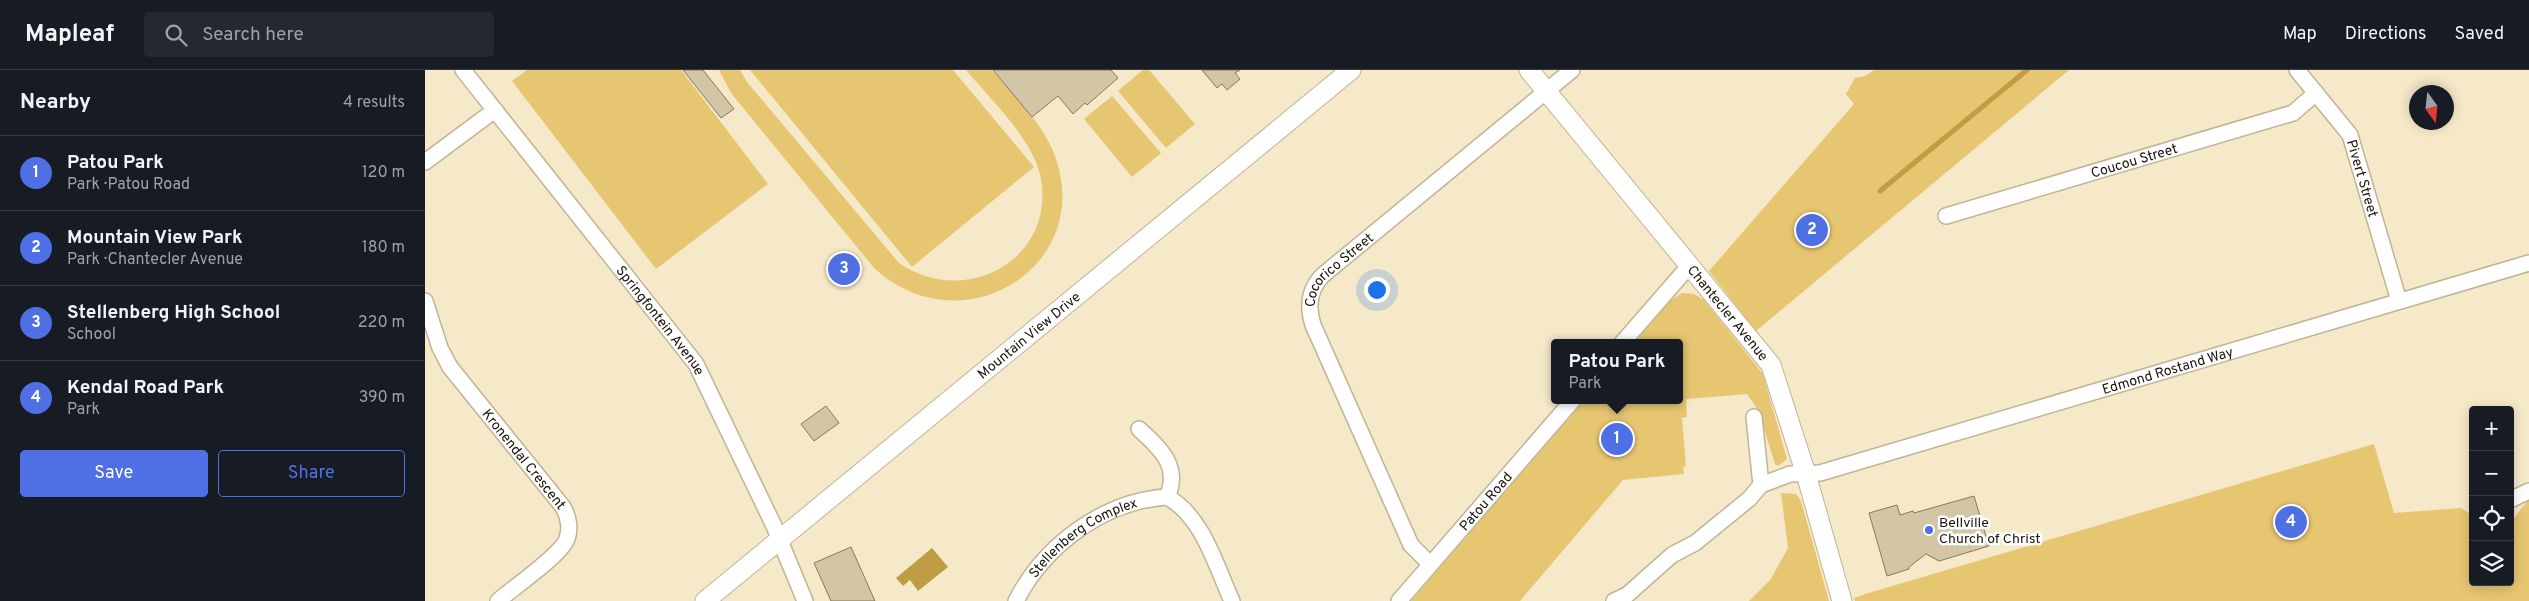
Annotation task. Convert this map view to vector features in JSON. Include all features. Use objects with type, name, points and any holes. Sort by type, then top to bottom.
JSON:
[{"type":"street","name":"Springfontein Avenue","points":[[463,70],[696,364],[779,540],[805,601]]},
{"type":"street","name":"Mountain View Drive","points":[[705,601],[1351,70]]},
{"type":"street","name":"Chantecler Avenue","points":[[1529,70],[1771,365],[1806,474],[1842,601]]},
{"type":"street","name":"Cocorico Street","points":[[1431,564],[1411,545],[1313,325],[1309,300],[1316,282],[1323,275],[1572,70]]},
{"type":"street","name":"Pivert Street","points":[[2297,70],[2347,130],[2352,141],[2399,301]]},
{"type":"street","name":"Coucou Street","points":[[1946,216],[2293,113],[2316,93]]},
{"type":"street","points":[[425,162],[495,110]]},
{"type":"street","name":"Edmond Rostand Way","points":[[1761,485],[1790,474],[1820,474],[2529,263]]},
{"type":"street","points":[[1625,339],[1690,265]]},
{"type":"street","name":"Kronendal Crescent","points":[[425,301],[440,348],[450,367],[563,507],[568,520],[568,534],[561,547],[498,601]]},
{"type":"street","name":"Patou Road","points":[[1399,601],[1570,404]]},
{"type":"street","points":[[1614,601],[1627,595],[1673,554],[1695,544],[1749,499],[1761,485],[1754,417]]},
{"type":"street","points":[[1139,429],[1159,447],[1168,461],[1172,476],[1167,497],[1182,507],[1195,521],[1231,601]]},
{"type":"street","points":[[2514,498],[2529,491]]},
{"type":"street","name":"Stellenberg Complex","points":[[1016,601],[1030,576],[1047,554],[1065,539],[1086,525],[1126,506],[1145,499],[1167,497]]},
{"type":"shaded area","points":[[527,70],[681,70],[768,184],[656,269],[512,81]]},
{"type":"shaded area","points":[[719,70],[740,70],[747,82],[899,263],[924,276],[951,280],[976,278],[1000,269],[1019,253],[1034,233],[1042,208],[1041,179],[1037,164],[1030,150],[999,107],[966,70],[992,70],[1037,123],[1056,159],[1062,198],[1055,233],[1038,262],[1011,284],[980,297],[944,300],[908,291],[874,268],[731,93]]},
{"type":"shaded area","points":[[750,70],[953,70],[1034,167],[912,267]]},
{"type":"shaded area","points":[[1143,70],[1149,70],[1195,124],[1166,148],[1118,91]]},
{"type":"shaded area","points":[[1874,70],[2069,70],[1756,331],[1709,271],[1854,104],[1846,94],[1855,78],[1865,76]]},
{"type":"shaded area","points":[[1112,96],[1161,153],[1132,177],[1084,119]]},
{"type":"shaded area","points":[[1682,293],[1694,294],[1704,300],[1763,374],[1787,459],[1778,466],[1775,464],[1758,410],[1747,394],[1686,399],[1687,417],[1682,418],[1686,466],[1683,467],[1684,474],[1623,480],[1520,601],[1411,601],[1581,404],[1683,404],[1683,339],[1637,339],[1671,300]]},
{"type":"shaded area","points":[[2374,444],[2394,513],[2461,508],[2469,513],[2469,586],[2514,586],[2514,518],[2529,499],[2529,601],[1855,601],[1854,598]]},
{"type":"shaded area","points":[[1781,493],[1796,494],[1801,501],[1829,601],[1749,601],[1771,579],[1788,548]]},
{"type":"shaded area","points":[[932,548],[948,567],[918,591],[910,580],[903,586],[896,578]]},
{"type":"building","points":[[683,70],[703,70],[734,109],[721,118]]},
{"type":"building","points":[[993,70],[1111,70],[1118,78],[1087,105],[1085,103],[1073,114],[1058,96],[1032,117]]},
{"type":"building","points":[[1202,70],[1240,70],[1235,73],[1240,79],[1227,90],[1222,84],[1217,88]]},
{"type":"building","points":[[826,406],[839,423],[814,441],[801,424]]},
{"type":"building","name":"Bellville Church of Christ","points":[[1974,496],[1989,546],[1939,561],[1926,554],[1909,569],[1887,576],[1869,513],[1897,505],[1900,515],[1913,511],[1914,513]]},
{"type":"building","points":[[851,547],[875,601],[831,601],[814,563]]},
{"type":"waterway","points":[[1880,191],[2027,70]]},
{"type":"place","name":"Mountain View Park","points":[[1812,230]]},
{"type":"place","name":"Stellenberg High School","points":[[844,269]]},
{"type":"place","name":"Patou Park","points":[[1617,439]]},
{"type":"place","name":"Kendal Road Park","points":[[2291,522]]},
{"type":"place","name":"Bellville Church of Christ","points":[[1929,530]]}]
